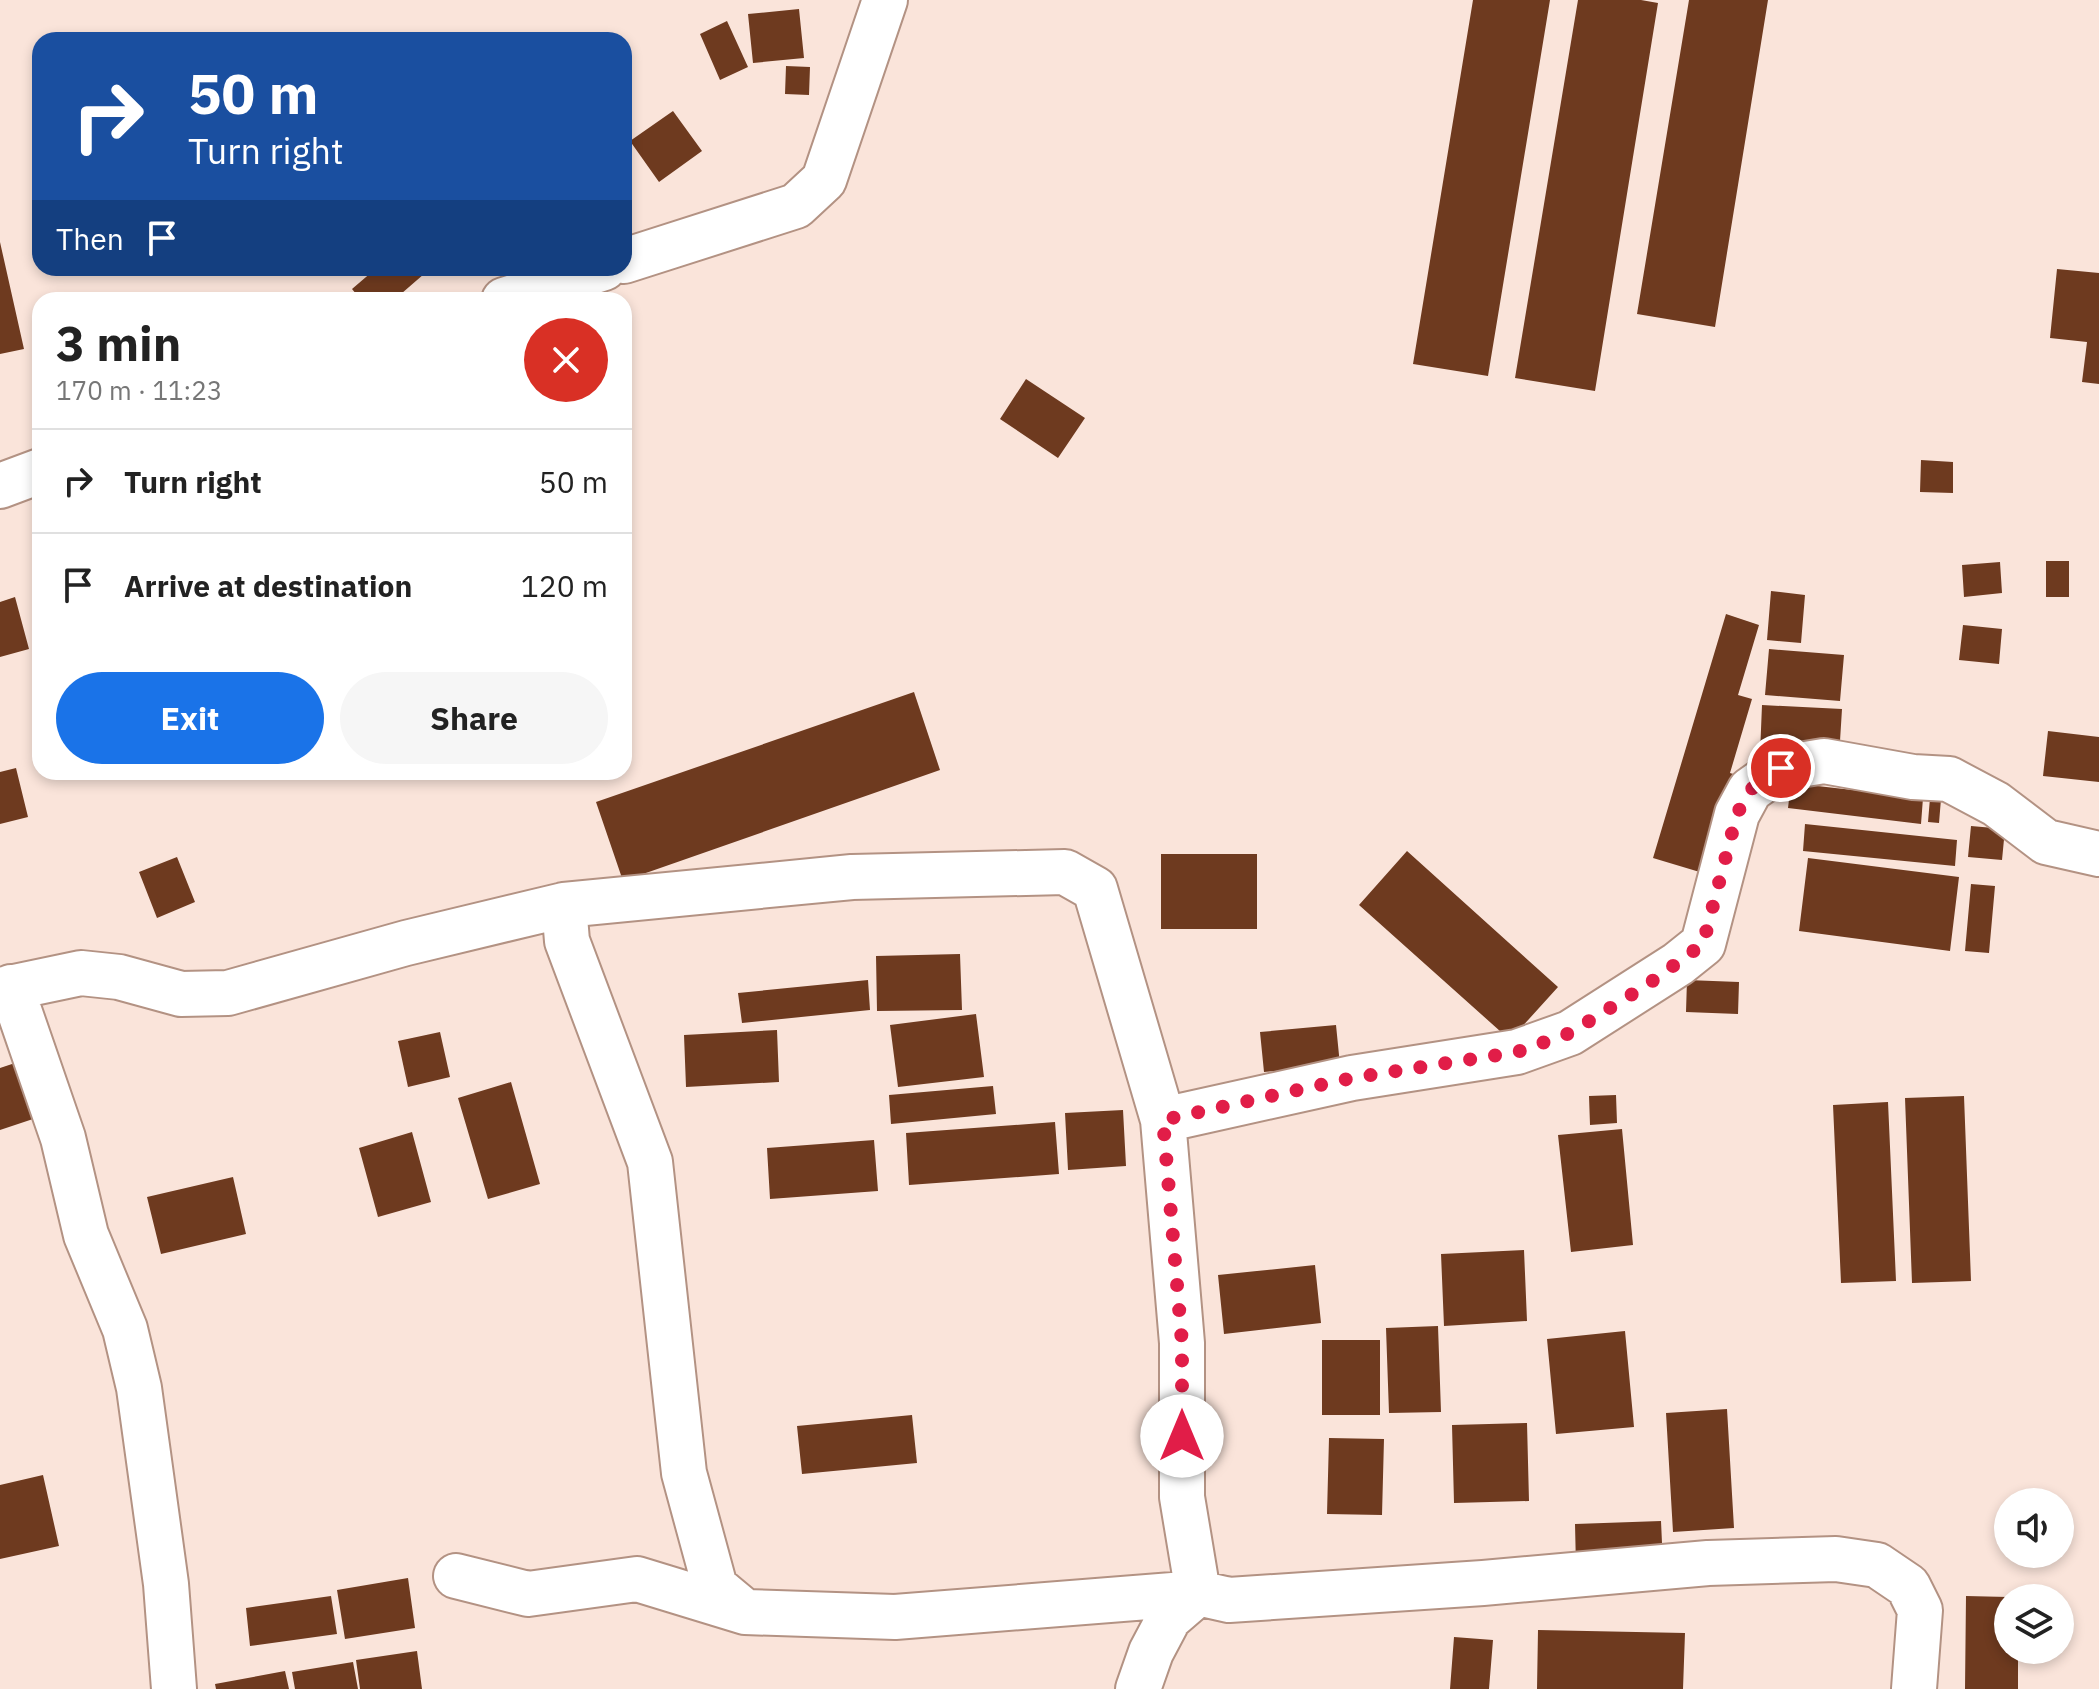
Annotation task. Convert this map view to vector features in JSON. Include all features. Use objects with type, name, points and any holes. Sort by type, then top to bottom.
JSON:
[{"type":"street","points":[[632,258],[796,206],[824,180],[885,0]]},
{"type":"street","points":[[529,292],[579,276]]},
{"type":"street","points":[[0,486],[32,474]]},
{"type":"street","points":[[1163,1120],[1352,1078],[1517,1052],[1570,1033],[1647,985],[1703,944],[1737,814],[1750,790],[1781,768],[1824,761],[1913,777],[1949,779],[1996,804],[2046,842],[2099,854]]},
{"type":"street","points":[[174,1689],[166,1584],[139,1388],[125,1329],[86,1235],[63,1138],[5,989],[81,973],[119,977],[181,994],[228,993],[406,943],[564,905],[852,877],[1065,872],[1095,889],[1163,1120],[1182,1343],[1182,1497],[1198,1593]]},
{"type":"street","points":[[564,905],[567,941],[650,1162],[684,1473],[715,1587],[745,1612]]},
{"type":"street","points":[[456,1576],[528,1594],[637,1579],[745,1612],[895,1617],[1198,1593],[1229,1600],[1483,1583],[1708,1563],[1850,1561],[1877,1565],[1908,1586],[1920,1610],[1914,1689]]},
{"type":"street","points":[[1138,1689],[1151,1652],[1169,1618],[1198,1593]]},
{"type":"building","points":[[1473,0],[1550,0],[1488,376],[1413,364]]},
{"type":"building","points":[[1578,0],[1658,3],[1595,391],[1515,378]]},
{"type":"building","points":[[1689,0],[1768,0],[1715,327],[1637,314]]},
{"type":"building","points":[[799,9],[804,58],[753,63],[748,14]]},
{"type":"building","points":[[727,21],[748,67],[720,80],[700,34]]},
{"type":"building","points":[[786,66],[810,67],[809,95],[785,94]]},
{"type":"building","points":[[673,111],[702,151],[659,182],[632,140]]},
{"type":"building","points":[[0,242],[24,349],[0,354]]},
{"type":"building","points":[[2057,269],[2099,273],[2099,384],[2082,382],[2087,342],[2050,338]]},
{"type":"building","points":[[367,276],[422,276],[403,292],[354,292],[352,289]]},
{"type":"building","points":[[1026,379],[1085,418],[1058,458],[1000,419]]},
{"type":"building","points":[[1921,460],[1953,462],[1953,493],[1920,492]]},
{"type":"building","points":[[2046,561],[2069,561],[2069,597],[2046,597]]},
{"type":"building","points":[[2000,562],[2002,593],[1964,597],[1962,565]]},
{"type":"building","points":[[1771,591],[1805,595],[1801,643],[1767,640]]},
{"type":"building","points":[[15,597],[29,649],[0,657],[0,602]]},
{"type":"building","points":[[1726,614],[1759,625],[1738,695],[1752,699],[1730,773],[1743,777],[1713,876],[1653,858]]},
{"type":"building","points":[[1963,625],[2002,629],[1999,664],[1959,660]]},
{"type":"building","points":[[1769,649],[1844,655],[1840,701],[1765,695]]},
{"type":"building","points":[[914,692],[940,770],[623,881],[596,802]]},
{"type":"building","points":[[1762,705],[1842,709],[1839,757],[1760,754]]},
{"type":"building","points":[[2048,731],[2099,737],[2099,782],[2043,776]]},
{"type":"building","points":[[16,768],[28,817],[0,824],[0,772]]},
{"type":"building","points":[[1791,783],[1923,798],[1921,824],[1788,808]]},
{"type":"building","points":[[1930,798],[1941,799],[1939,823],[1928,822]]},
{"type":"building","points":[[1805,824],[1957,840],[1955,866],[1803,851]]},
{"type":"building","points":[[1971,826],[2005,829],[2002,860],[1968,857]]},
{"type":"building","points":[[1407,851],[1558,987],[1510,1040],[1359,905]]},
{"type":"building","points":[[1161,854],[1257,854],[1257,929],[1161,929]]},
{"type":"building","points":[[177,857],[195,902],[157,918],[139,872]]},
{"type":"building","points":[[1808,858],[1959,877],[1950,951],[1799,931]]},
{"type":"building","points":[[1971,884],[1995,886],[1989,953],[1965,951]]},
{"type":"building","points":[[960,954],[962,1010],[877,1011],[876,956]]},
{"type":"building","points":[[868,980],[870,1010],[742,1023],[738,993]]},
{"type":"building","points":[[1687,980],[1739,982],[1738,1014],[1686,1012]]},
{"type":"building","points":[[976,1014],[984,1077],[898,1087],[890,1025]]},
{"type":"building","points":[[1336,1025],[1340,1065],[1264,1072],[1260,1032]]},
{"type":"building","points":[[777,1030],[779,1082],[686,1087],[684,1035]]},
{"type":"building","points":[[440,1032],[450,1077],[408,1087],[398,1041]]},
{"type":"building","points":[[18,1062],[36,1118],[0,1130],[0,1068]]},
{"type":"building","points":[[511,1082],[540,1184],[488,1199],[458,1098]]},
{"type":"building","points":[[993,1086],[996,1114],[891,1124],[889,1095]]},
{"type":"building","points":[[1616,1095],[1617,1123],[1590,1125],[1589,1096]]},
{"type":"building","points":[[1964,1096],[1971,1281],[1912,1283],[1905,1098]]},
{"type":"building","points":[[1888,1102],[1896,1281],[1841,1283],[1833,1105]]},
{"type":"building","points":[[1123,1110],[1126,1166],[1068,1170],[1065,1113]]},
{"type":"building","points":[[1055,1122],[1059,1174],[909,1185],[906,1133]]},
{"type":"building","points":[[1622,1129],[1633,1245],[1571,1252],[1558,1135]]},
{"type":"building","points":[[412,1132],[431,1202],[378,1217],[359,1148]]},
{"type":"building","points":[[874,1140],[878,1191],[770,1199],[767,1148]]},
{"type":"building","points":[[233,1177],[246,1234],[161,1254],[147,1197]]},
{"type":"building","points":[[1524,1250],[1527,1321],[1444,1326],[1441,1254]]},
{"type":"building","points":[[1315,1265],[1321,1323],[1224,1334],[1218,1275]]},
{"type":"building","points":[[1438,1326],[1441,1412],[1389,1413],[1386,1328]]},
{"type":"building","points":[[1625,1331],[1634,1427],[1556,1434],[1547,1339]]},
{"type":"building","points":[[1322,1340],[1380,1340],[1380,1415],[1322,1415]]},
{"type":"building","points":[[1727,1409],[1734,1528],[1673,1532],[1666,1413]]},
{"type":"building","points":[[912,1415],[917,1463],[802,1474],[797,1426]]},
{"type":"building","points":[[1527,1423],[1529,1501],[1454,1503],[1452,1425]]},
{"type":"building","points":[[1329,1438],[1384,1439],[1382,1515],[1327,1514]]},
{"type":"building","points":[[43,1475],[59,1546],[0,1559],[0,1485]]},
{"type":"building","points":[[1661,1521],[1663,1565],[1576,1567],[1575,1524]]},
{"type":"building","points":[[408,1578],[415,1628],[345,1639],[337,1590]]},
{"type":"building","points":[[331,1596],[337,1634],[250,1646],[246,1608]]},
{"type":"building","points":[[1966,1596],[1994,1597],[1994,1664],[2018,1664],[2018,1689],[1965,1689]]},
{"type":"building","points":[[1538,1630],[1685,1633],[1683,1689],[1537,1689]]},
{"type":"building","points":[[1454,1637],[1493,1640],[1489,1689],[1450,1689]]},
{"type":"building","points":[[417,1651],[422,1689],[360,1689],[356,1660]]},
{"type":"building","points":[[353,1662],[358,1689],[295,1689],[292,1672]]},
{"type":"building","points":[[285,1671],[289,1689],[216,1689],[215,1684]]},
{"type":"route","points":[[1182,1436],[1182,1343],[1163,1120],[1352,1078],[1517,1052],[1570,1033],[1647,985],[1703,944],[1737,814],[1750,790],[1781,768]]}]
